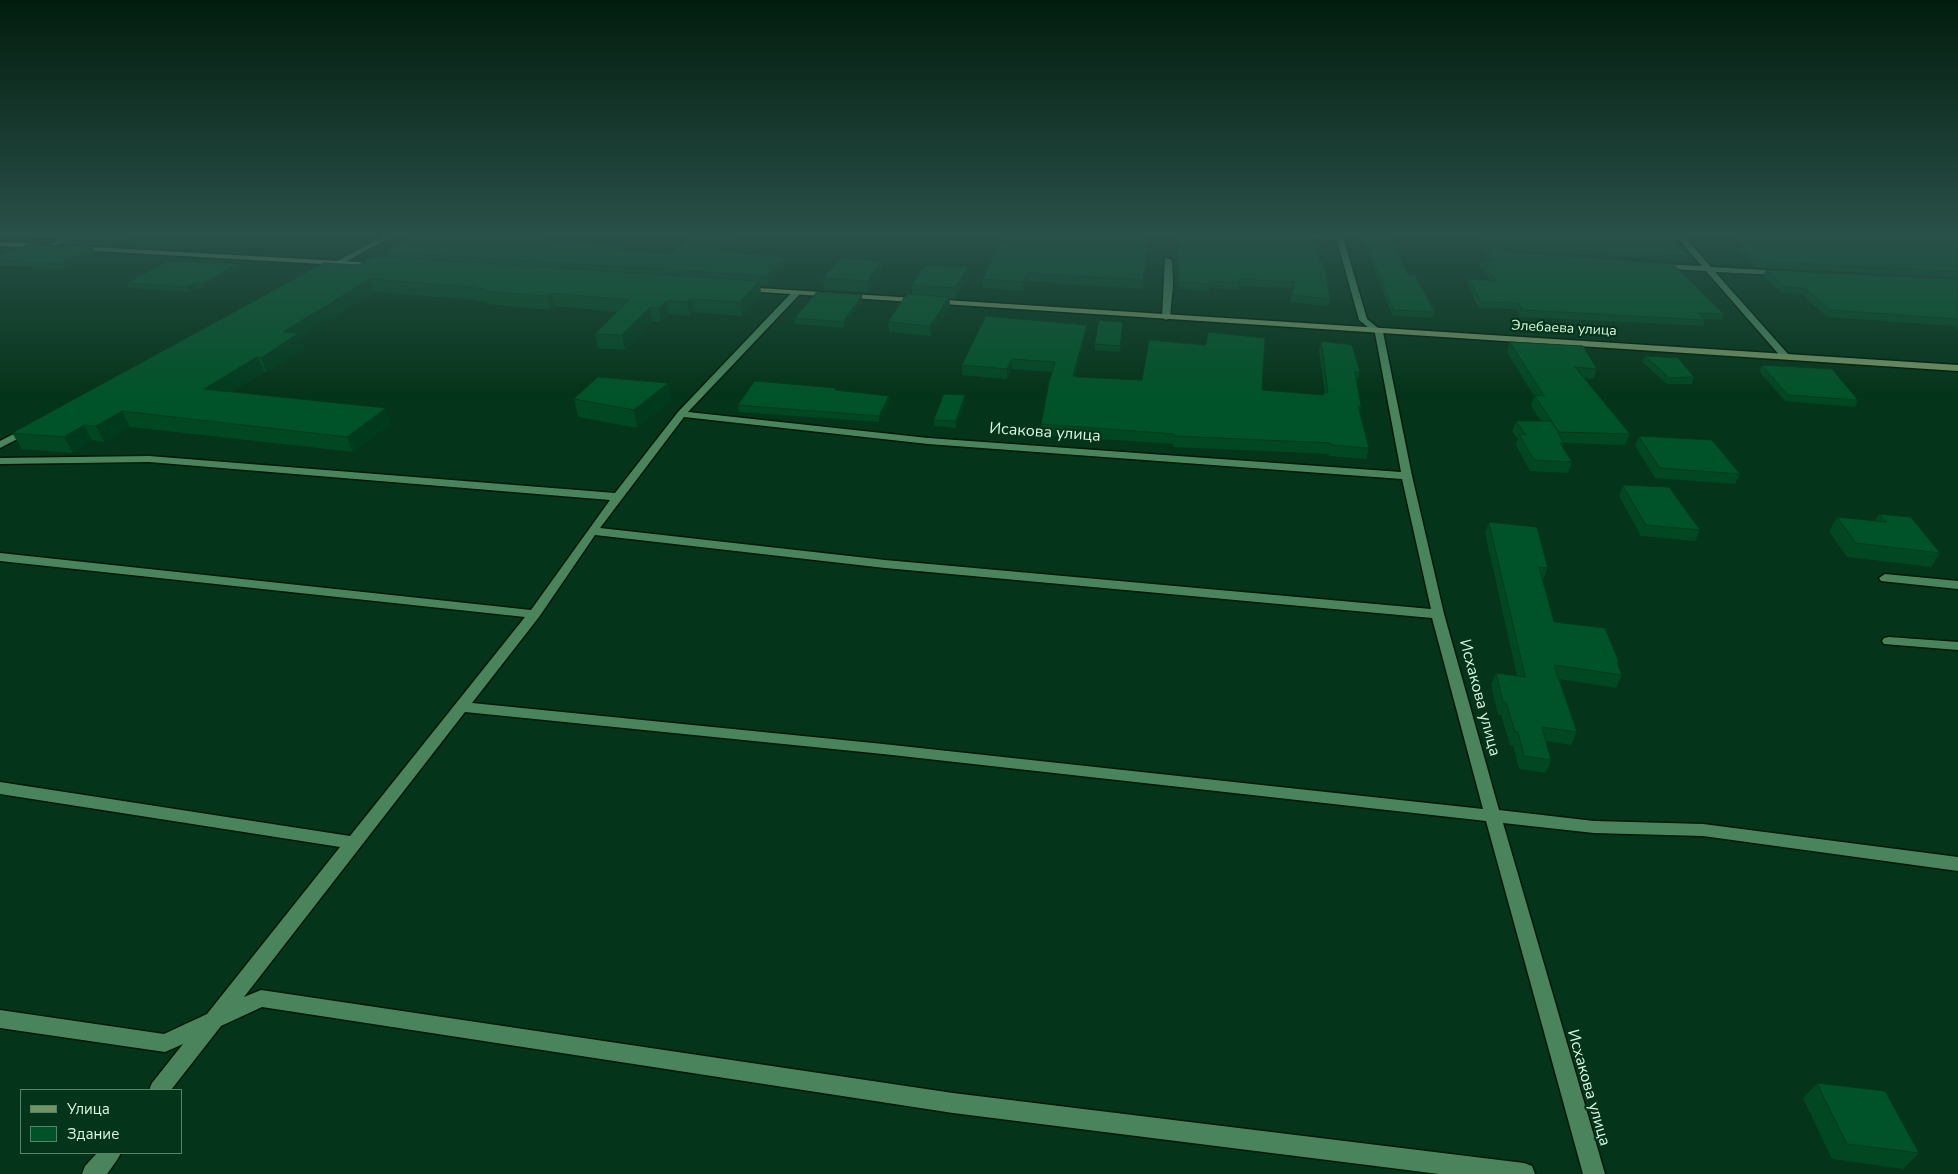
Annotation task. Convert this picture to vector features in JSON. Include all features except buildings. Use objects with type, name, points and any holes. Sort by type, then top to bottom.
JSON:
[{"type":"street","name":"Элебаева улица","points":[[736,289],[1958,368]]},
{"type":"street","points":[[1166,317],[1169,289]]},
{"type":"street","points":[[1355,289],[1364,320],[1379,332]]},
{"type":"street","points":[[1726,289],[1785,356]]},
{"type":"street","points":[[159,1089],[534,614],[592,531],[681,414],[796,293]]},
{"type":"street","name":"Исхакова улица","points":[[1379,332],[1407,476],[1438,614],[1594,1174]]},
{"type":"street","name":"Исакова улица","points":[[681,414],[928,441],[1407,476]]},
{"type":"street","points":[[0,445],[35,426]]},
{"type":"street","points":[[0,460],[149,459],[618,497]]},
{"type":"street","points":[[592,531],[895,565],[1438,614]]},
{"type":"street","points":[[0,557],[534,614]]},
{"type":"street","points":[[1885,578],[1958,585]]},
{"type":"street","points":[[1889,641],[1958,646]]},
{"type":"street","points":[[460,707],[893,750],[1594,827],[1703,830],[1958,864]]},
{"type":"street","points":[[0,788],[353,843]]},
{"type":"street","points":[[0,1019],[165,1043],[262,998],[953,1103],[1524,1174]]},
{"type":"street","points":[[94,1174],[109,1154]]}]
